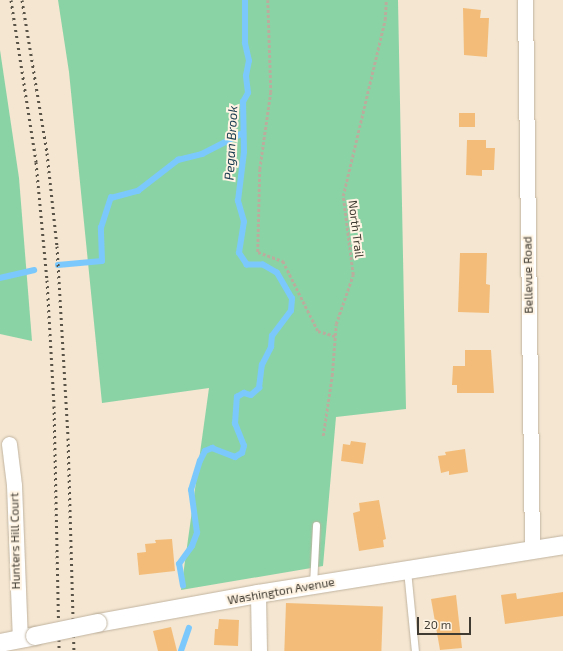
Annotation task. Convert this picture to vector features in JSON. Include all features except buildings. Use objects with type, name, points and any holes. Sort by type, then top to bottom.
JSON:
[{"type":"street","name":"Bellevue Road","points":[[525,0],[532,550]]},
{"type":"street","name":"Hunters Hill Court","points":[[9,444],[27,638]]},
{"type":"street","name":"Washington Avenue","points":[[0,643],[98,623],[258,594],[563,544]]},
{"type":"street","points":[[258,594],[260,651]]},
{"type":"lane","points":[[313,585],[316,525]]},
{"type":"lane","points":[[407,570],[415,651]]},
{"type":"path","points":[[268,0],[271,92],[260,169],[258,252],[283,261],[318,331],[335,336]]},
{"type":"path","name":"North Trail","points":[[322,436],[336,324],[353,275],[343,196],[385,20],[386,0]]},
{"type":"green space","points":[[58,0],[398,0],[406,409],[336,417],[323,566],[181,590],[209,388],[102,403],[69,72]]},
{"type":"green space","points":[[0,50],[19,178],[32,341],[0,334]]},
{"type":"waterway","name":"Pegan Brook","points":[[183,586],[179,564],[192,546],[197,533],[191,490],[200,461],[205,451],[212,448],[235,457],[242,453],[244,446],[235,424],[237,397],[244,393],[251,395],[259,388],[262,365],[271,347],[272,336],[291,311],[292,299],[277,273],[263,265],[247,265],[239,253],[244,222],[238,201],[244,152],[243,102],[248,93],[246,76],[249,61],[245,43],[245,0]]},
{"type":"waterway","points":[[58,265],[102,261],[101,228],[111,198],[138,191],[178,160],[202,154],[243,133]]},
{"type":"waterway","points":[[0,278],[34,270]]},
{"type":"waterway","name":"Pegan Brook","points":[[181,651],[189,628]]},
{"type":"railway","points":[[11,0],[36,162],[47,280],[54,406],[59,651]]},
{"type":"railway","points":[[22,0],[47,153],[57,246],[68,438],[74,651]]}]
